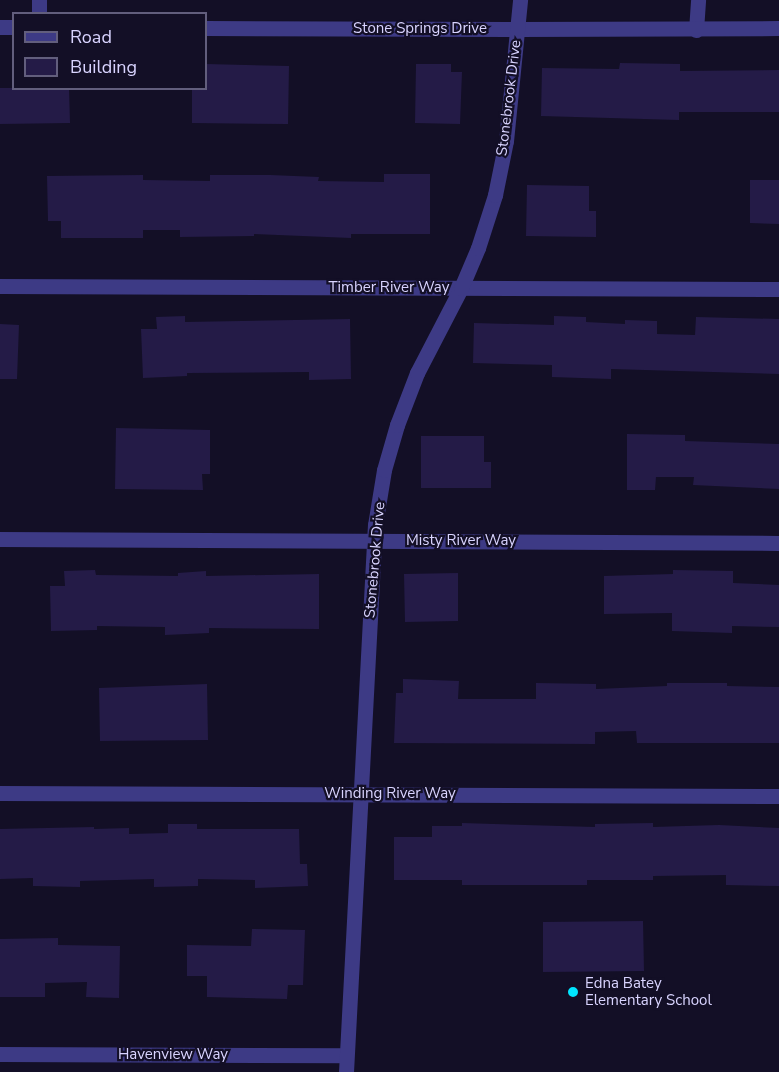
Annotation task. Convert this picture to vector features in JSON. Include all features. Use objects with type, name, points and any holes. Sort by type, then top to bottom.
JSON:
[{"type":"street","name":"Stonebrook Drive","points":[[346,1072],[373,541],[384,470],[397,425],[417,373],[461,288],[478,248],[495,195],[506,141],[520,0]]},
{"type":"street","points":[[696,30],[698,0]]},
{"type":"street","name":"Stone Springs Drive","points":[[207,28],[696,30],[779,28]]},
{"type":"street","name":"Timber River Way","points":[[0,286],[779,289]]},
{"type":"street","name":"Misty River Way","points":[[0,539],[779,543]]},
{"type":"street","name":"Winding River Way","points":[[0,793],[779,796]]},
{"type":"street","name":"Havenview Way","points":[[0,1054],[346,1055]]},
{"type":"building","points":[[620,63],[680,64],[680,71],[779,70],[779,112],[679,112],[679,120],[541,116],[542,68],[619,69]]},
{"type":"building","points":[[207,64],[289,66],[288,124],[192,123],[192,90],[207,90]]},
{"type":"building","points":[[416,64],[451,64],[451,72],[462,72],[460,124],[415,123]]},
{"type":"building","points":[[0,88],[69,90],[70,123],[0,124]]},
{"type":"building","points":[[384,174],[430,174],[430,234],[351,234],[351,238],[254,234],[254,236],[180,237],[180,230],[143,230],[143,238],[61,238],[61,221],[48,221],[47,176],[143,175],[143,180],[210,181],[210,175],[270,175],[319,177],[318,181],[384,182]]},
{"type":"building","points":[[750,180],[779,180],[779,224],[750,223]]},
{"type":"building","points":[[527,185],[589,186],[589,211],[596,211],[596,237],[526,236]]},
{"type":"building","points":[[185,316],[185,322],[350,319],[351,379],[309,380],[309,372],[187,373],[187,376],[143,378],[141,329],[157,329],[156,317]]},
{"type":"building","points":[[554,316],[586,317],[586,322],[625,324],[625,320],[657,321],[657,334],[695,335],[696,317],[779,319],[779,374],[611,369],[611,379],[552,377],[552,365],[473,363],[474,323],[554,325]]},
{"type":"building","points":[[0,324],[19,325],[17,379],[0,379]]},
{"type":"building","points":[[116,428],[210,430],[210,474],[202,474],[203,490],[115,489]]},
{"type":"building","points":[[627,434],[685,435],[685,441],[779,444],[779,489],[693,485],[694,477],[656,477],[655,490],[627,490]]},
{"type":"building","points":[[421,436],[484,436],[484,462],[491,462],[491,488],[421,488]]},
{"type":"building","points":[[95,570],[96,575],[178,576],[178,573],[206,571],[206,576],[319,574],[319,629],[209,628],[209,633],[165,635],[165,627],[97,626],[97,630],[51,631],[50,586],[65,586],[64,571]]},
{"type":"building","points":[[673,570],[733,571],[733,583],[779,585],[779,627],[732,626],[732,633],[672,631],[672,613],[604,614],[604,576],[673,574]]},
{"type":"building","points":[[458,573],[458,621],[405,622],[404,574]]},
{"type":"building","points":[[403,679],[459,681],[458,699],[536,699],[536,683],[596,684],[596,689],[667,686],[667,683],[727,683],[727,686],[779,687],[779,743],[637,743],[636,731],[595,732],[595,744],[394,743],[396,693],[403,693]]},
{"type":"building","points":[[207,684],[208,740],[100,741],[99,688]]},
{"type":"building","points":[[462,823],[595,827],[595,824],[653,823],[653,827],[719,825],[779,828],[779,886],[726,885],[726,875],[653,876],[653,880],[587,880],[587,885],[462,885],[462,880],[394,880],[394,837],[432,837],[432,826],[462,826]]},
{"type":"building","points":[[168,824],[197,824],[197,829],[299,829],[300,864],[307,864],[308,886],[255,888],[255,880],[198,879],[198,886],[154,887],[154,879],[80,881],[80,887],[33,886],[33,878],[0,879],[0,829],[94,827],[94,829],[129,828],[129,834],[168,833]]},
{"type":"building","points":[[643,921],[644,971],[543,972],[543,922]]},
{"type":"building","points":[[252,929],[305,930],[303,985],[288,985],[287,999],[207,997],[207,976],[187,976],[187,945],[251,946]]},
{"type":"building","points":[[58,938],[58,945],[120,946],[119,998],[86,997],[87,982],[45,983],[45,997],[0,997],[0,939]]},
{"type":"place","name":"Edna Batey Elementary School","points":[[573,992]]}]
